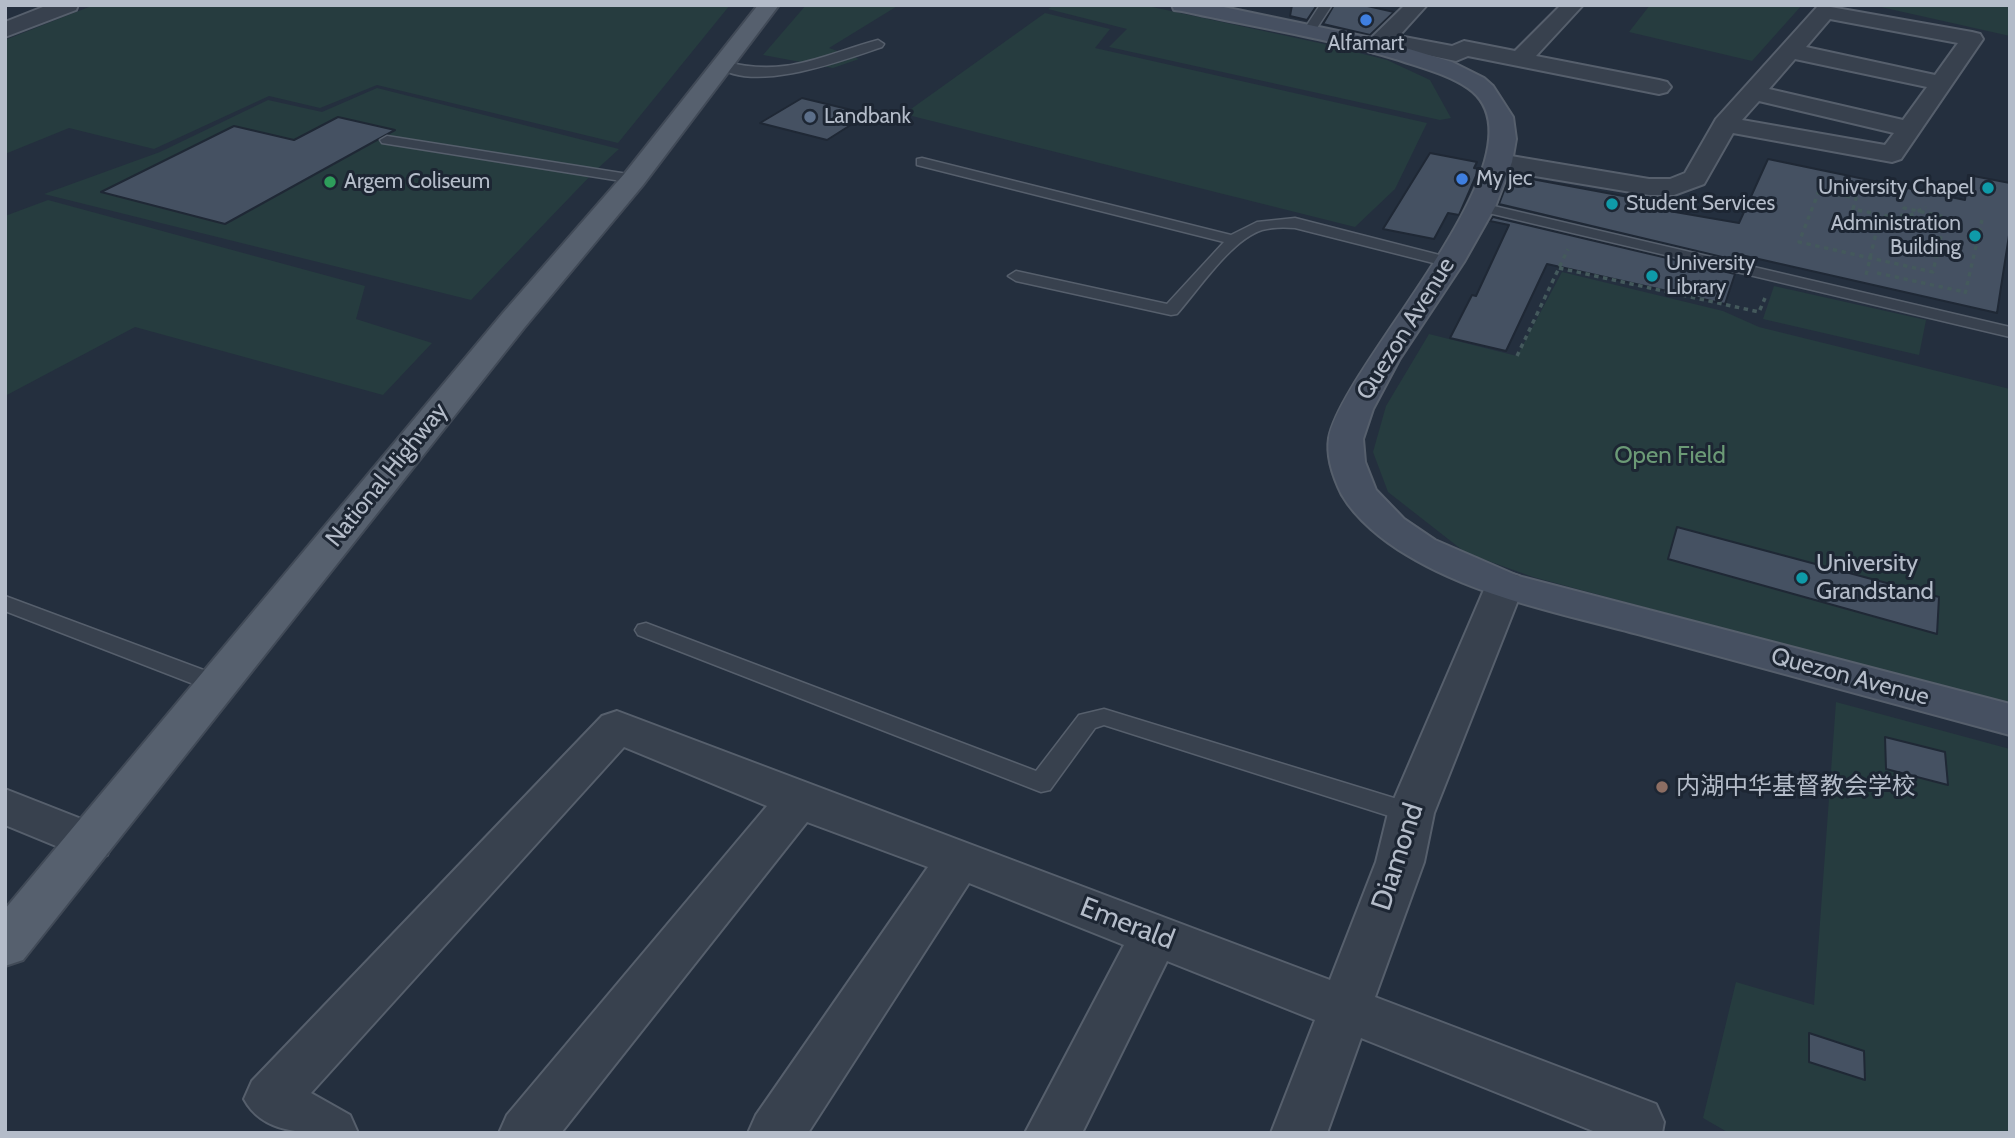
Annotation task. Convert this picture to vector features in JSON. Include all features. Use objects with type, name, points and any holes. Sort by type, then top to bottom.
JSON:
[{"type":"main road","name":"National Highway","points":[[5,945],[513,321],[634,179],[769,5]]},
{"type":"main road","name":"Quezon Avenue","points":[[1182,5],[1317,18],[1444,67],[1476,83],[1485,91],[1502,117],[1503,139],[1499,162],[1481,207],[1449,262],[1383,360],[1356,409],[1346,439],[1347,462],[1360,494],[1391,527],[1422,548],[1505,585],[2010,720]]},
{"type":"street","points":[[1379,42],[1417,5]]},
{"type":"street","points":[[1520,59],[1573,5]]},
{"type":"street","points":[[5,30],[58,6]]},
{"type":"street","points":[[1499,162],[1617,184],[1674,187],[1695,178],[1725,124],[1825,12],[1972,39],[1892,154],[1725,124]]},
{"type":"street","points":[[1379,42],[1456,54],[1464,48],[1659,87]]},
{"type":"street","points":[[1790,51],[1942,83]]},
{"type":"street","points":[[1772,72],[1798,78]]},
{"type":"street","points":[[1755,93],[1909,129]]},
{"type":"street","points":[[1899,100],[1924,106]]},
{"type":"street","name":"Diamond","points":[[1299,1133],[1400,862],[1411,813],[1505,585]]},
{"type":"street","name":"Emerald","points":[[330,1133],[271,1099],[617,727],[798,800],[1155,935],[1635,1128]]},
{"type":"street","points":[[527,1133],[798,800]]},
{"type":"street","points":[[5,806],[90,842]]},
{"type":"street","points":[[776,1133],[959,859]]},
{"type":"street","points":[[1053,1133],[1155,935]]},
{"type":"lane","points":[[722,65],[752,72],[777,72],[837,58],[878,44]]},
{"type":"lane","points":[[387,140],[634,179]]},
{"type":"lane","points":[[922,162],[1234,240]]},
{"type":"lane","points":[[1481,207],[2010,332]]},
{"type":"lane","points":[[1016,276],[1171,310],[1234,240],[1250,228],[1272,222],[1295,223],[1449,262]]},
{"type":"lane","points":[[5,603],[217,684]]},
{"type":"lane","points":[[646,630],[1041,783],[1087,721],[1104,717],[1411,813]]},
{"type":"path","points":[[1819,191],[1856,198],[1853,209],[1901,219],[1904,208],[1945,217],[1933,272],[1870,258],[1799,242],[1819,191]]},
{"type":"path","points":[[1870,258],[1876,233],[1926,207]]},
{"type":"path","points":[[1958,320],[1982,220]]},
{"type":"path","points":[[1517,356],[1577,230]]},
{"type":"path","points":[[1559,268],[1759,312]]},
{"type":"path","points":[[1855,268],[1965,292]]},
{"type":"green space","points":[[94,5],[730,5],[618,143],[377,85],[320,108],[269,96],[154,149],[69,128],[5,154],[5,40]]},
{"type":"green space","points":[[806,5],[899,5],[829,48],[859,59],[833,68],[763,55]]},
{"type":"green space","points":[[1054,5],[1143,5],[1387,60],[1430,80],[1451,118],[1440,120],[1109,47],[1127,29],[1048,9]]},
{"type":"green space","points":[[1650,5],[1802,5],[1752,61],[1629,32]]},
{"type":"green space","points":[[1872,5],[2010,5],[2010,36]]},
{"type":"green space","points":[[1045,13],[1110,29],[1095,48],[1427,123],[1395,189],[1355,227],[904,114]]},
{"type":"green space","name":"Argem Coliseum","points":[[377,88],[619,149],[471,300],[44,194],[160,152],[268,100],[322,112]]},
{"type":"green space","points":[[48,200],[365,286],[356,319],[432,343],[383,395],[135,327],[5,396],[5,216]]},
{"type":"green space","name":"Open Field","points":[[1562,272],[1723,311],[1759,327],[2010,389],[2010,706],[1533,577],[1466,553],[1388,492],[1373,452],[1386,406],[1429,334],[1517,356]]},
{"type":"green space","points":[[1774,286],[1926,320],[1919,355],[1763,319]]},
{"type":"green space","points":[[1836,702],[2010,749],[2010,1133],[1729,1133],[1703,1118],[1736,982],[1814,1005]]},
{"type":"building","points":[[1292,5],[1317,5],[1307,20],[1290,16]]},
{"type":"building","name":"Alfamart","points":[[1334,5],[1363,5],[1394,12],[1370,35],[1323,24]]},
{"type":"building","points":[[802,98],[868,114],[827,140],[760,123]]},
{"type":"building","points":[[338,117],[395,130],[225,224],[101,192],[234,126],[294,140]]},
{"type":"building","points":[[1430,153],[1477,162],[1474,168],[1479,169],[1459,215],[1448,213],[1434,239],[1383,229]]},
{"type":"building","points":[[1768,159],[1965,200],[1968,175],[2010,183],[2010,229],[1997,313],[1741,255],[1739,261],[1499,204],[1510,175],[1677,206],[1675,212],[1739,223]]},
{"type":"building","points":[[1493,217],[1735,274],[1725,304],[1547,264],[1506,351],[1450,338],[1472,295],[1476,296],[1509,225],[1490,221]]},
{"type":"building","name":"University Grandstand","points":[[1677,527],[1939,597],[1937,634],[1668,559]]},
{"type":"building","points":[[1885,737],[1945,752],[1948,785],[1886,769]]},
{"type":"building","points":[[1809,1033],[1864,1051],[1865,1080],[1809,1062]]},
{"type":"place","name":"Alfamart","points":[[1366,20]]},
{"type":"place","name":"Landbank","points":[[810,117]]},
{"type":"place","name":"My jec","points":[[1462,179]]},
{"type":"place","name":"Argem Coliseum","points":[[330,182]]},
{"type":"place","name":"University Chapel","points":[[1988,188]]},
{"type":"place","name":"Student Services","points":[[1612,204]]},
{"type":"place","name":"Administration Building","points":[[1975,236]]},
{"type":"place","name":"University Library","points":[[1652,276]]},
{"type":"place","name":"University Grandstand","points":[[1802,578]]},
{"type":"place","name":"内湖中华基督教会学校","points":[[1662,787]]}]
